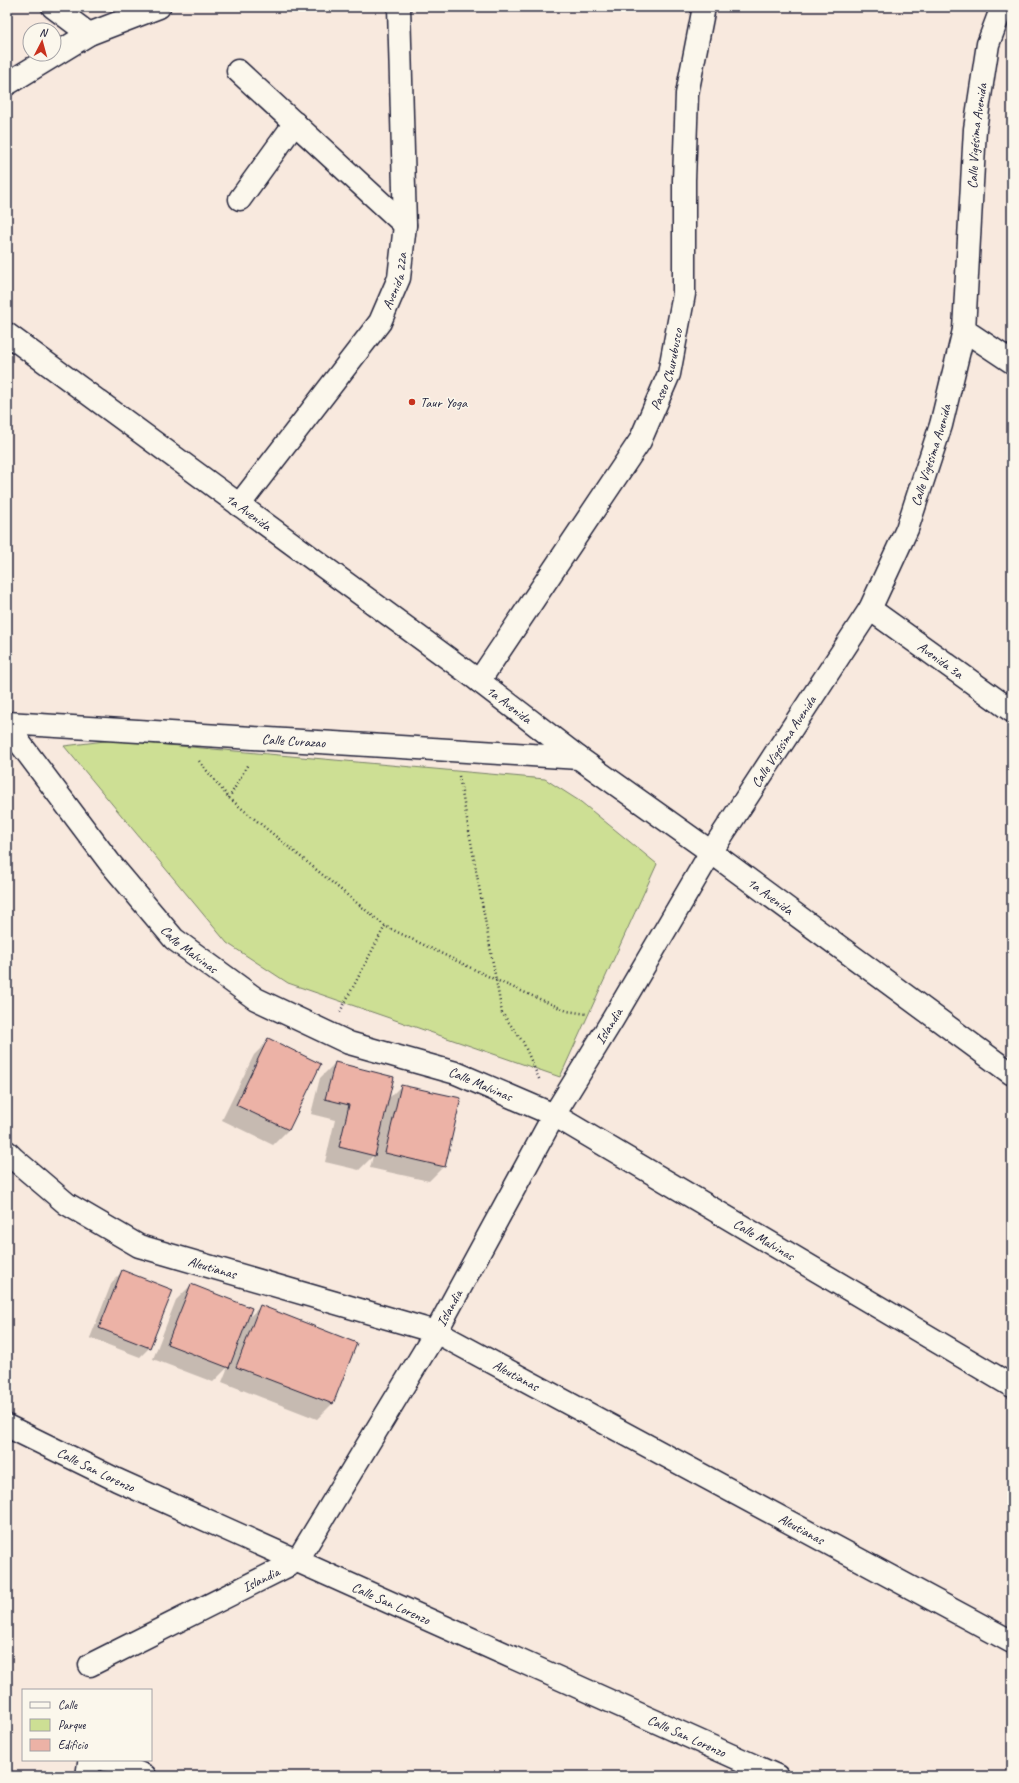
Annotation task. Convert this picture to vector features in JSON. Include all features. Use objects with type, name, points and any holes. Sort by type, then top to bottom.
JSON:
[{"type":"street","points":[[53,7],[89,34]]},
{"type":"street","points":[[7,84],[89,34],[159,7]]},
{"type":"street","name":"Avenida 22a","points":[[239,506],[380,322],[399,278],[405,225],[399,7]]},
{"type":"street","name":"Paseo Churubusco","points":[[479,681],[640,441],[669,374],[684,294],[684,180],[687,94],[704,7]]},
{"type":"street","name":"Calle Vigésima Avenida","points":[[711,852],[870,609],[907,529],[941,425],[964,330],[975,129],[988,44],[1002,7]]},
{"type":"street","points":[[238,71],[405,225]]},
{"type":"street","points":[[240,199],[295,123]]},
{"type":"street","points":[[964,330],[1012,362]]},
{"type":"street","name":"1a Avenida","points":[[7,334],[479,681],[579,758],[711,852],[1012,1074]]},
{"type":"street","name":"Avenida 3a","points":[[870,609],[1012,711]]},
{"type":"street","name":"Calle Curazao","points":[[7,723],[579,758]]},
{"type":"street","name":"Calle Malvinas","points":[[7,726],[110,864],[174,939],[256,999],[349,1043],[456,1073],[554,1115],[1012,1386]]},
{"type":"street","name":"Islandia","points":[[90,1665],[297,1561],[436,1332],[554,1115],[613,1019],[711,852]]},
{"type":"street","name":"Aleutianas","points":[[7,1152],[67,1204],[139,1246],[436,1332],[1012,1642]]},
{"type":"street","name":"Calle San Lorenzo","points":[[7,1426],[117,1480],[778,1776]]},
{"type":"street","points":[[94,1765],[114,1762],[145,1776]]},
{"type":"path","points":[[178,733],[229,798],[385,926],[496,980],[567,1011],[613,1019]]},
{"type":"path","points":[[229,798],[261,739]]},
{"type":"path","points":[[461,792],[502,1013],[523,1042],[554,1115]]},
{"type":"path","points":[[329,1034],[385,926]]},
{"type":"green space","points":[[113,740],[545,779],[581,802],[657,864],[560,1077],[288,983],[227,943],[64,746]]},
{"type":"building","points":[[268,1038],[321,1064],[289,1130],[236,1105]]},
{"type":"building","points":[[335,1062],[394,1077],[375,1156],[339,1147],[349,1105],[325,1099]]},
{"type":"building","points":[[401,1085],[461,1098],[445,1167],[385,1153]]},
{"type":"building","points":[[122,1270],[173,1290],[150,1348],[99,1328]]},
{"type":"building","points":[[191,1284],[252,1308],[229,1368],[167,1344]]},
{"type":"building","points":[[260,1305],[357,1343],[333,1404],[236,1367]]},
{"type":"place","name":"Taur Yoga","points":[[412,402]]}]
